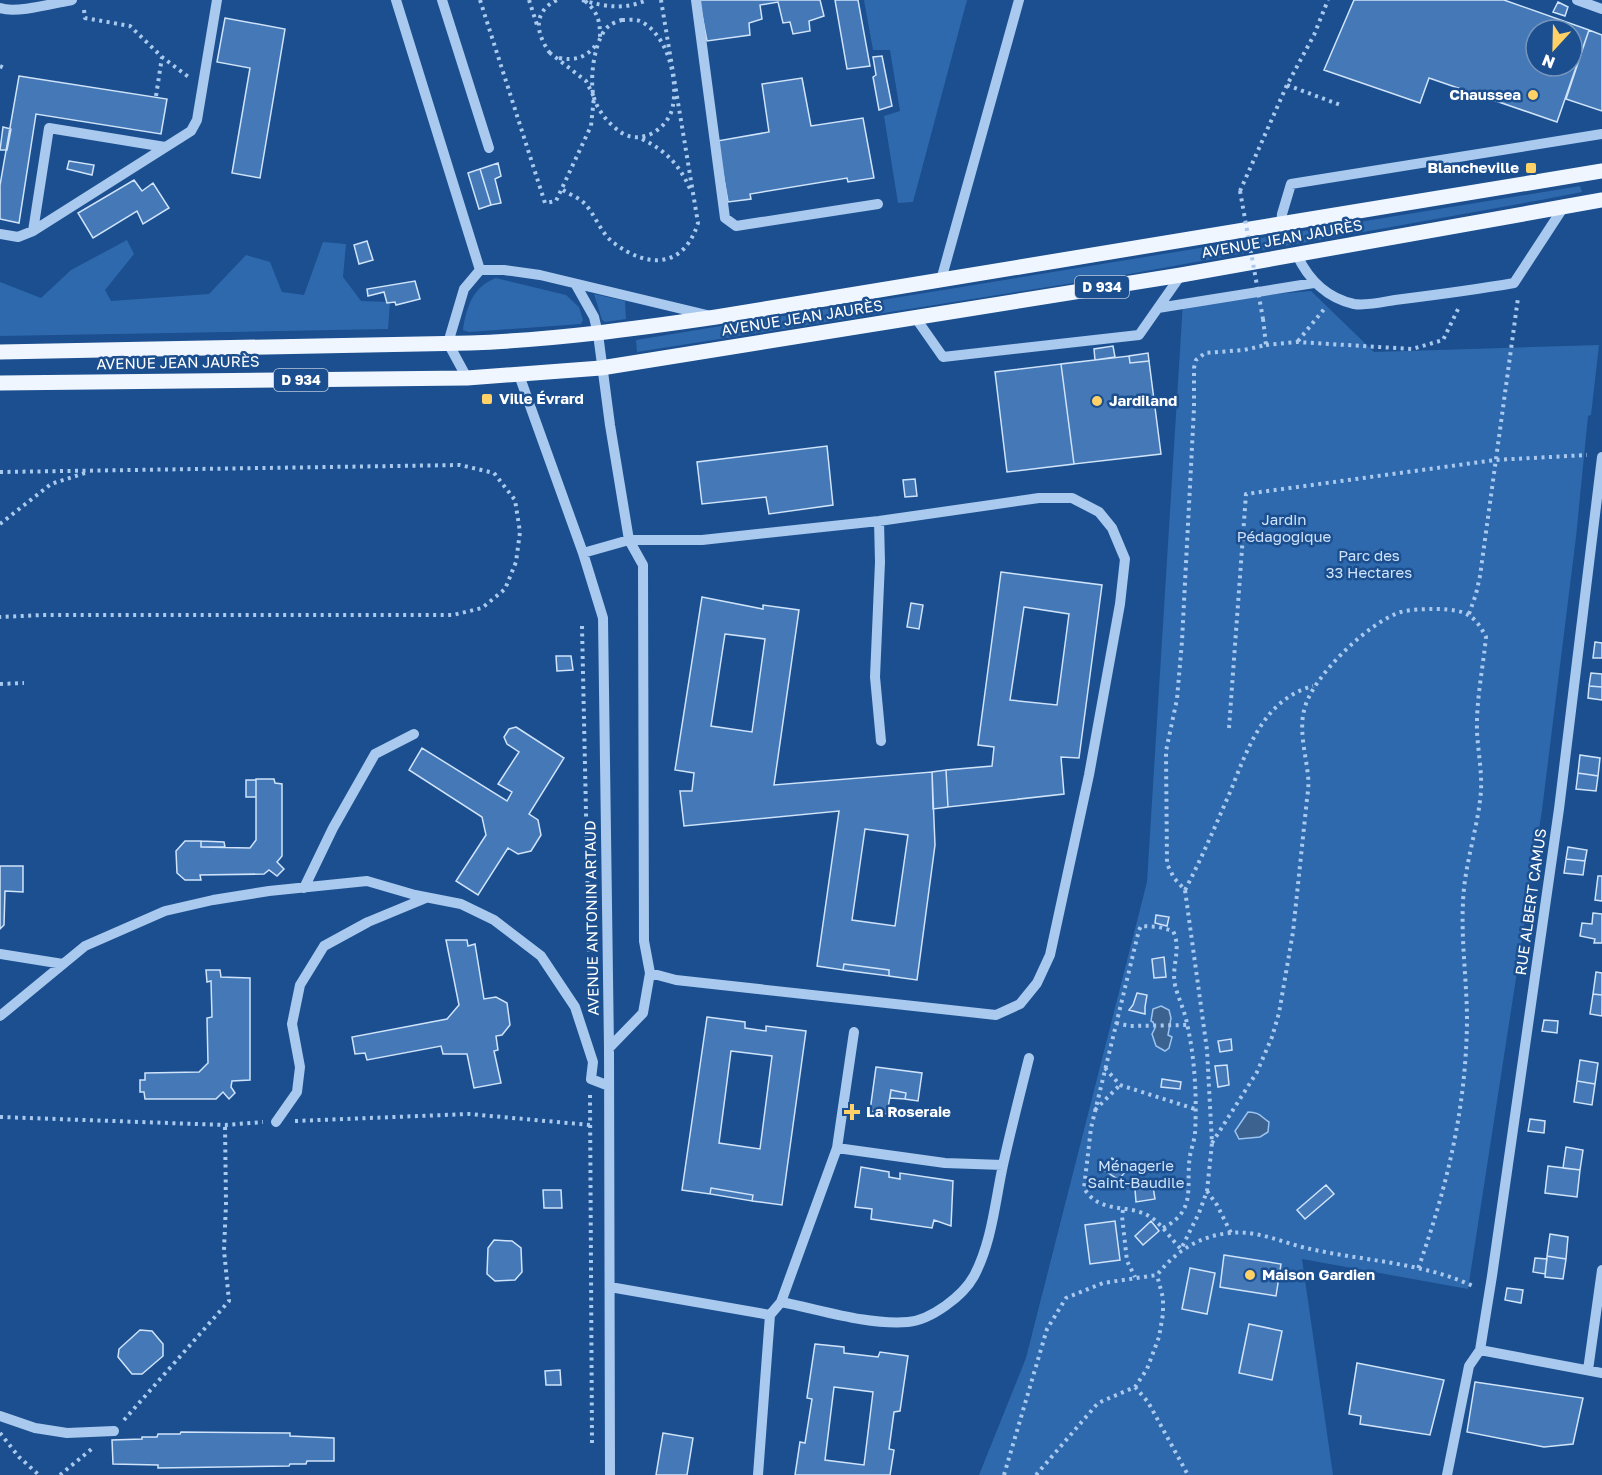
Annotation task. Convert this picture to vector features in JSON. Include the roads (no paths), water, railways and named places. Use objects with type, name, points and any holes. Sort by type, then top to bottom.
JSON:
[{"type":"main road","name":"AVENUE JEAN JAURÈS","points":[[0,352],[526,341],[598,334],[716,317],[1602,171]]},
{"type":"main road","name":"AVENUE JEAN JAURÈS","points":[[0,383],[467,378],[602,368],[1180,275],[1602,200]]},
{"type":"street","points":[[0,8],[4,10],[21,9],[72,0]]},
{"type":"street","points":[[0,234],[18,237],[33,231],[191,131],[197,120],[217,0]]},
{"type":"street","points":[[396,0],[480,270]]},
{"type":"street","points":[[442,0],[489,148]]},
{"type":"street","points":[[696,0],[725,218],[736,226],[878,204]]},
{"type":"street","points":[[941,280],[1019,0]]},
{"type":"street","points":[[1576,0],[1602,9]]},
{"type":"street","points":[[33,231],[50,128],[165,147]]},
{"type":"street","points":[[1281,224],[1291,184],[1602,134]]},
{"type":"street","points":[[1297,255],[1304,271],[1314,283],[1334,296],[1356,304],[1466,292],[1514,283],[1563,208]]},
{"type":"street","points":[[467,378],[448,343],[464,289],[480,270],[504,270],[540,275],[716,317]]},
{"type":"street","points":[[915,318],[943,357],[1139,335],[1180,275]]},
{"type":"street","points":[[1158,308],[1314,283]]},
{"type":"street","points":[[576,285],[594,316],[629,540],[643,565],[644,940],[650,973],[643,1012],[609,1048]]},
{"type":"street","name":"AVENUE ANTONIN ARTAUD","points":[[519,375],[583,553],[603,618],[609,1048],[610,1475]]},
{"type":"street","name":"RUE ALBERT CAMUS","points":[[1447,1475],[1469,1366],[1480,1350],[1489,1293],[1559,809],[1598,455]]},
{"type":"street","points":[[583,553],[629,540],[702,540],[879,521],[1040,498],[1072,498],[1099,512],[1112,528],[1125,559],[1120,604],[1089,775],[1050,955],[1037,983],[1020,1004],[996,1015],[676,980],[650,973]]},
{"type":"street","points":[[879,521],[880,562],[875,677],[881,741]]},
{"type":"street","points":[[304,888],[333,828],[375,754],[414,734]]},
{"type":"street","points":[[0,1016],[85,946],[165,911],[213,900],[368,881],[427,898],[461,904],[494,920],[541,956],[575,1007],[593,1062],[591,1079],[609,1086]]},
{"type":"street","points":[[276,1122],[297,1092],[300,1067],[292,1024],[300,985],[324,946],[368,922],[427,898]]},
{"type":"street","points":[[0,954],[63,964]]},
{"type":"street","points":[[758,1475],[770,1315],[782,1302],[837,1148],[854,1032]]},
{"type":"street","points":[[782,1302],[872,1320],[910,1322],[943,1309],[959,1295],[974,1276],[988,1238],[1003,1164],[1029,1058]]},
{"type":"street","points":[[837,1148],[945,1163],[1003,1164]]},
{"type":"street","points":[[1588,1370],[1602,1270]]},
{"type":"street","points":[[610,1287],[770,1315]]},
{"type":"street","points":[[1480,1350],[1602,1373]]},
{"type":"street","points":[[0,1416],[35,1428],[67,1433],[114,1431]]},
{"type":"place","name":"Chaussea","points":[[1533,95]]},
{"type":"place","name":"Blancheville","points":[[1531,168]]},
{"type":"place","name":"Ville Évrard","points":[[487,399]]},
{"type":"place","name":"Jardiland","points":[[1097,401]]},
{"type":"place","name":"La Roseraie","points":[[852,1112]]},
{"type":"place","name":"Maison Gardien","points":[[1250,1275]]},
{"type":"park label","name":"Jardin Pédagogique","points":[[1284,528]]},
{"type":"park label","name":"Parc des 33 Hectares","points":[[1369,564]]},
{"type":"park label","name":"Ménagerie Saint-Baudile","points":[[1136,1174]]}]
